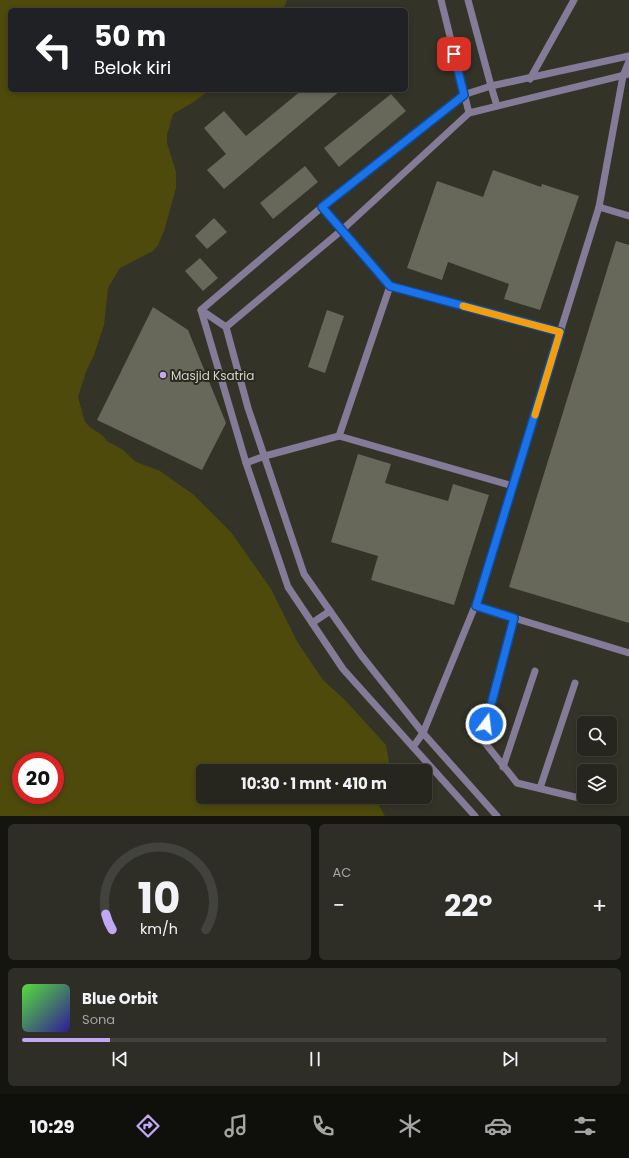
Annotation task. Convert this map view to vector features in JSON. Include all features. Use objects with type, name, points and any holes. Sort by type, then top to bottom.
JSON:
[{"type":"lane","points":[[441,0],[469,113]]},
{"type":"lane","points":[[468,0],[497,106]]},
{"type":"lane","points":[[530,79],[574,0]]},
{"type":"lane","points":[[201,310],[322,207],[464,95],[491,86],[530,79],[629,56]]},
{"type":"lane","points":[[413,747],[423,733],[476,606],[599,207],[629,61]]},
{"type":"lane","points":[[226,327],[342,230],[469,113],[626,75]]},
{"type":"lane","points":[[322,207],[390,286],[560,332]]},
{"type":"lane","points":[[599,207],[629,216]]},
{"type":"lane","points":[[339,436],[390,286]]},
{"type":"lane","points":[[201,310],[226,327],[248,408],[304,574],[361,655],[423,733],[497,816]]},
{"type":"lane","points":[[201,310],[246,463],[288,586],[343,669],[475,816]]},
{"type":"lane","points":[[246,463],[265,456],[339,436],[513,486]]},
{"type":"lane","points":[[476,606],[629,653]]},
{"type":"lane","points":[[312,623],[330,611]]},
{"type":"lane","points":[[514,618],[482,739],[517,783],[577,797]]},
{"type":"lane","points":[[503,767],[535,671]]},
{"type":"lane","points":[[540,788],[575,683]]},
{"type":"shaded area","points":[[0,0],[287,0],[284,8],[8,8],[8,92],[207,92],[173,114],[167,135],[167,143],[176,172],[176,188],[164,231],[158,245],[153,251],[120,268],[108,288],[104,325],[78,397],[85,422],[90,427],[102,435],[107,441],[123,450],[136,462],[160,471],[194,495],[231,532],[271,589],[298,643],[323,680],[345,700],[386,745],[389,764],[196,764],[196,804],[378,804],[385,816],[0,816]]},
{"type":"building","points":[[300,92],[339,92],[224,189],[207,170],[226,154],[204,128],[224,111],[246,136]]},
{"type":"building","points":[[391,94],[406,111],[339,167],[324,148]]},
{"type":"building","points":[[305,166],[318,182],[273,219],[260,203]]},
{"type":"building","points":[[493,170],[541,187],[542,184],[579,196],[540,310],[504,299],[509,284],[448,262],[442,280],[407,268],[437,181],[483,197]]},
{"type":"building","points":[[214,218],[227,232],[207,249],[195,236]]},
{"type":"building","points":[[616,241],[629,245],[629,623],[509,587]]},
{"type":"building","points":[[200,258],[218,278],[203,291],[185,271]]},
{"type":"building","name":"Masjid Ksatria","points":[[153,307],[188,330],[226,423],[202,470],[97,420]]},
{"type":"building","points":[[327,310],[344,316],[325,373],[308,367]]},
{"type":"building","points":[[358,454],[391,464],[385,483],[448,501],[453,484],[489,495],[454,605],[371,580],[378,556],[331,542]]},
{"type":"slow traffic","points":[[463,306],[560,332],[535,415]]},
{"type":"place","name":"Masjid Ksatria","points":[[163,375]]},
{"type":"route","points":[[454,54],[464,95],[322,207],[390,286],[560,332],[476,606],[514,618],[486,724]]}]
